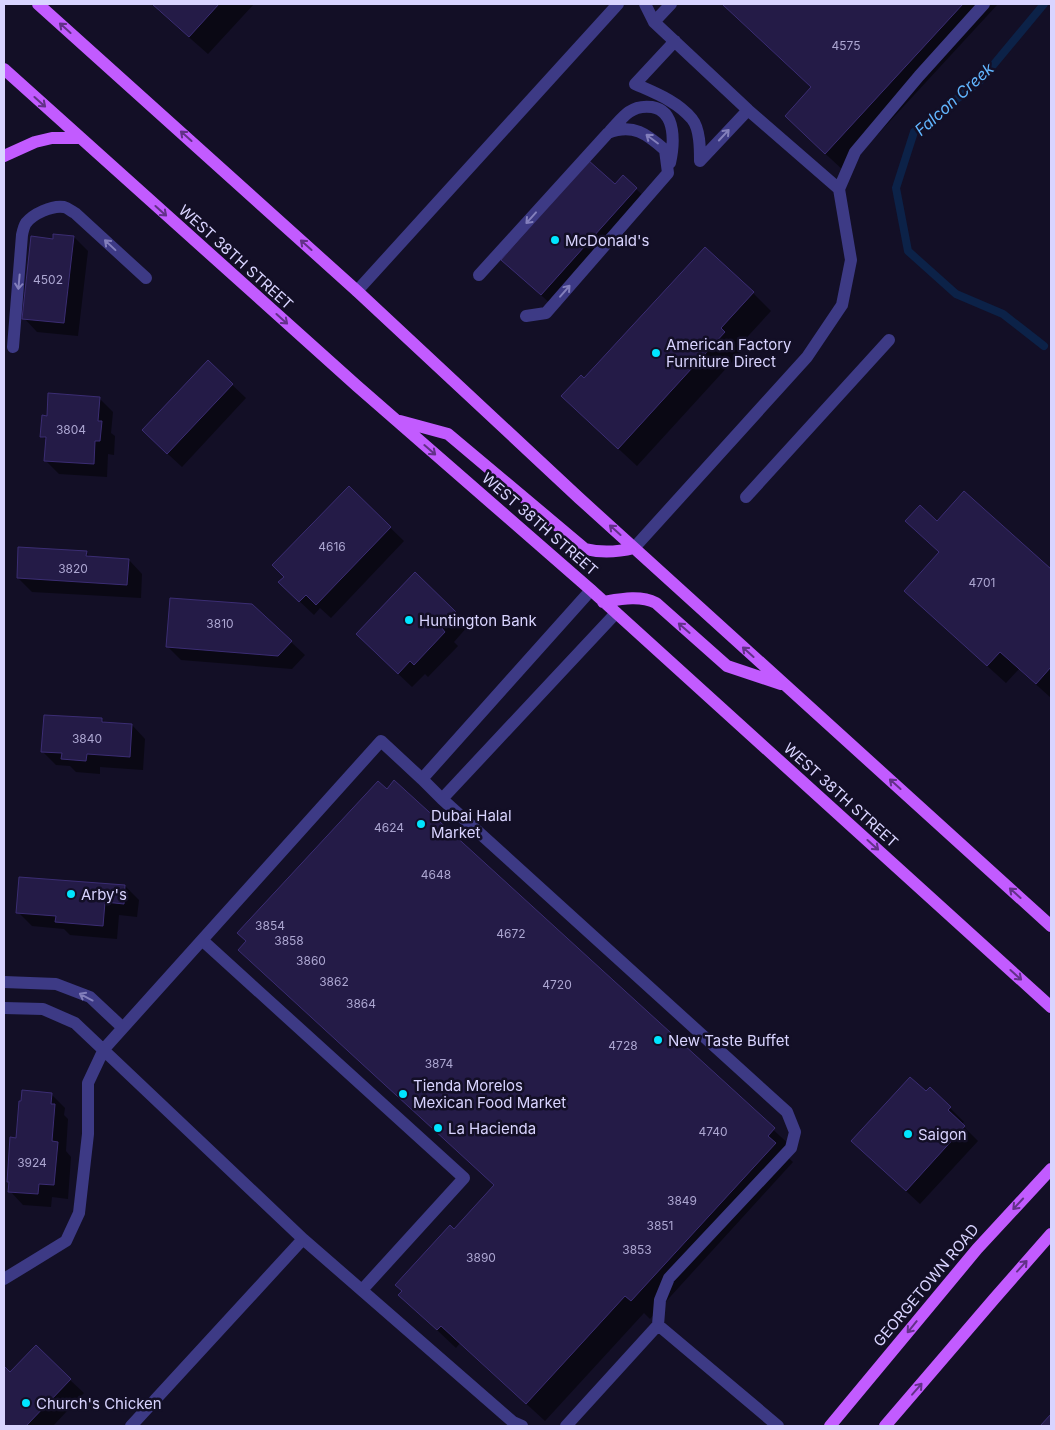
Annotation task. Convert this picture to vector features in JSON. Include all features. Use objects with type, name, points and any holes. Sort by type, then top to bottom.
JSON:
[{"type":"main road","points":[[38,4],[357,291],[634,548],[1051,926]]},
{"type":"main road","name":"WEST 38TH STREET","points":[[4,70],[395,420],[591,590],[1051,1007]]},
{"type":"main road","points":[[4,156],[35,142],[52,138],[80,138]]},
{"type":"main road","points":[[395,420],[448,434],[585,548],[594,551],[615,552],[634,548]]},
{"type":"main road","points":[[604,602],[647,598],[656,603],[727,666],[785,686]]},
{"type":"main road","name":"GEORGETOWN ROAD","points":[[830,1426],[977,1249],[1051,1169]]},
{"type":"main road","points":[[885,1426],[1051,1234]]},
{"type":"lane","points":[[357,291],[618,4]]},
{"type":"lane","points":[[645,4],[654,22],[748,110],[839,189]]},
{"type":"lane","points":[[654,22],[671,4]]},
{"type":"lane","points":[[634,548],[807,357],[842,305],[850,260],[839,189],[856,152],[919,76],[984,4]]},
{"type":"lane","points":[[675,41],[635,84],[668,98],[693,120],[699,140],[700,161],[748,110]]},
{"type":"lane","points":[[479,274],[630,111],[642,106],[656,108],[666,116],[673,130],[674,148],[668,173],[546,313],[526,316]]},
{"type":"lane","points":[[608,133],[619,129],[634,129],[648,135],[665,150],[668,173]]},
{"type":"lane","points":[[13,347],[22,234],[25,224],[31,218],[58,207],[66,208],[75,213],[146,278]]},
{"type":"lane","points":[[746,497],[889,340]]},
{"type":"lane","points":[[422,779],[591,590]]},
{"type":"lane","points":[[442,799],[616,614]]},
{"type":"lane","points":[[4,1279],[66,1241],[79,1213],[88,1134],[88,1083],[104,1049],[381,741],[442,799],[787,1112],[795,1132],[791,1148],[669,1278],[660,1300],[658,1325],[566,1426]]},
{"type":"lane","points":[[202,940],[464,1178],[362,1290]]},
{"type":"lane","points":[[4,982],[56,984],[90,997],[123,1028]]},
{"type":"lane","points":[[4,1008],[43,1010],[75,1023],[303,1239],[513,1422],[522,1426]]},
{"type":"lane","points":[[132,1426],[303,1239]]},
{"type":"lane","points":[[658,1325],[778,1426]]},
{"type":"building","points":[[152,4],[219,4],[189,37]]},
{"type":"building","points":[[722,4],[963,4],[825,154],[785,116],[811,87]]},
{"type":"building","name":"McDonald's","points":[[588,160],[615,184],[623,175],[637,188],[541,295],[501,260]]},
{"type":"building","points":[[53,234],[74,236],[64,323],[22,319],[31,236],[53,239]]},
{"type":"building","name":"American Factory Furniture Direct","points":[[705,247],[754,292],[721,328],[725,332],[618,449],[561,396],[581,375],[584,378]]},
{"type":"building","points":[[208,360],[233,384],[167,454],[142,430]]},
{"type":"building","points":[[48,393],[100,397],[98,421],[102,421],[100,441],[95,441],[94,464],[44,461],[46,437],[40,437],[42,415],[47,416]]},
{"type":"building","points":[[349,486],[391,527],[316,605],[306,595],[299,602],[278,582],[284,577],[272,565]]},
{"type":"building","points":[[964,491],[1051,569],[1051,667],[1036,684],[1000,652],[987,666],[904,591],[939,552],[905,521],[920,505],[937,521]]},
{"type":"building","points":[[18,547],[87,551],[86,556],[129,559],[127,585],[17,578]]},
{"type":"building","name":"Huntington Bank","points":[[415,572],[456,612],[441,627],[445,632],[414,665],[410,661],[398,674],[356,634]]},
{"type":"building","points":[[170,598],[252,604],[292,641],[278,656],[166,647]]},
{"type":"building","points":[[44,715],[102,718],[102,722],[132,724],[130,757],[87,754],[86,761],[61,759],[62,753],[41,752]]},
{"type":"building","points":[[394,780],[775,1128],[768,1136],[776,1143],[631,1301],[625,1296],[526,1404],[441,1326],[437,1330],[398,1295],[402,1291],[395,1285],[450,1225],[454,1229],[494,1185],[238,950],[246,941],[237,933],[378,781],[387,789]]},
{"type":"building","name":"Arby's","points":[[19,877],[125,885],[124,904],[105,902],[103,926],[55,922],[56,916],[16,913]]},
{"type":"building","name":"Saigon","points":[[910,1077],[926,1091],[930,1087],[951,1107],[948,1110],[965,1126],[906,1191],[851,1141]]},
{"type":"building","points":[[22,1090],[52,1093],[51,1104],[55,1104],[52,1141],[58,1142],[54,1185],[39,1184],[38,1194],[8,1192],[10,1137],[16,1138],[19,1101],[21,1101]]},
{"type":"building","name":"Church's Chicken","points":[[36,1345],[71,1379],[26,1426],[4,1426],[4,1366],[10,1372]]},
{"type":"building","points":[[1051,1414],[1051,1426],[1040,1426]]},
{"type":"waterway","name":"Falcon Creek","points":[[1044,4],[980,81],[914,132],[896,188],[908,251],[956,294],[1003,314],[1044,346]]},
{"type":"place","name":"McDonald's","points":[[555,240]]},
{"type":"place","name":"American Factory Furniture Direct","points":[[656,353]]},
{"type":"place","name":"Huntington Bank","points":[[409,620]]},
{"type":"place","name":"Dubai Halal Market","points":[[421,824]]},
{"type":"place","name":"Arby's","points":[[71,894]]},
{"type":"place","name":"New Taste Buffet","points":[[658,1040]]},
{"type":"place","name":"Tienda Morelos Mexican Food Market","points":[[403,1094]]},
{"type":"place","name":"La Hacienda","points":[[438,1128]]},
{"type":"place","name":"Saigon","points":[[908,1134]]},
{"type":"place","name":"Church's Chicken","points":[[26,1403]]}]
